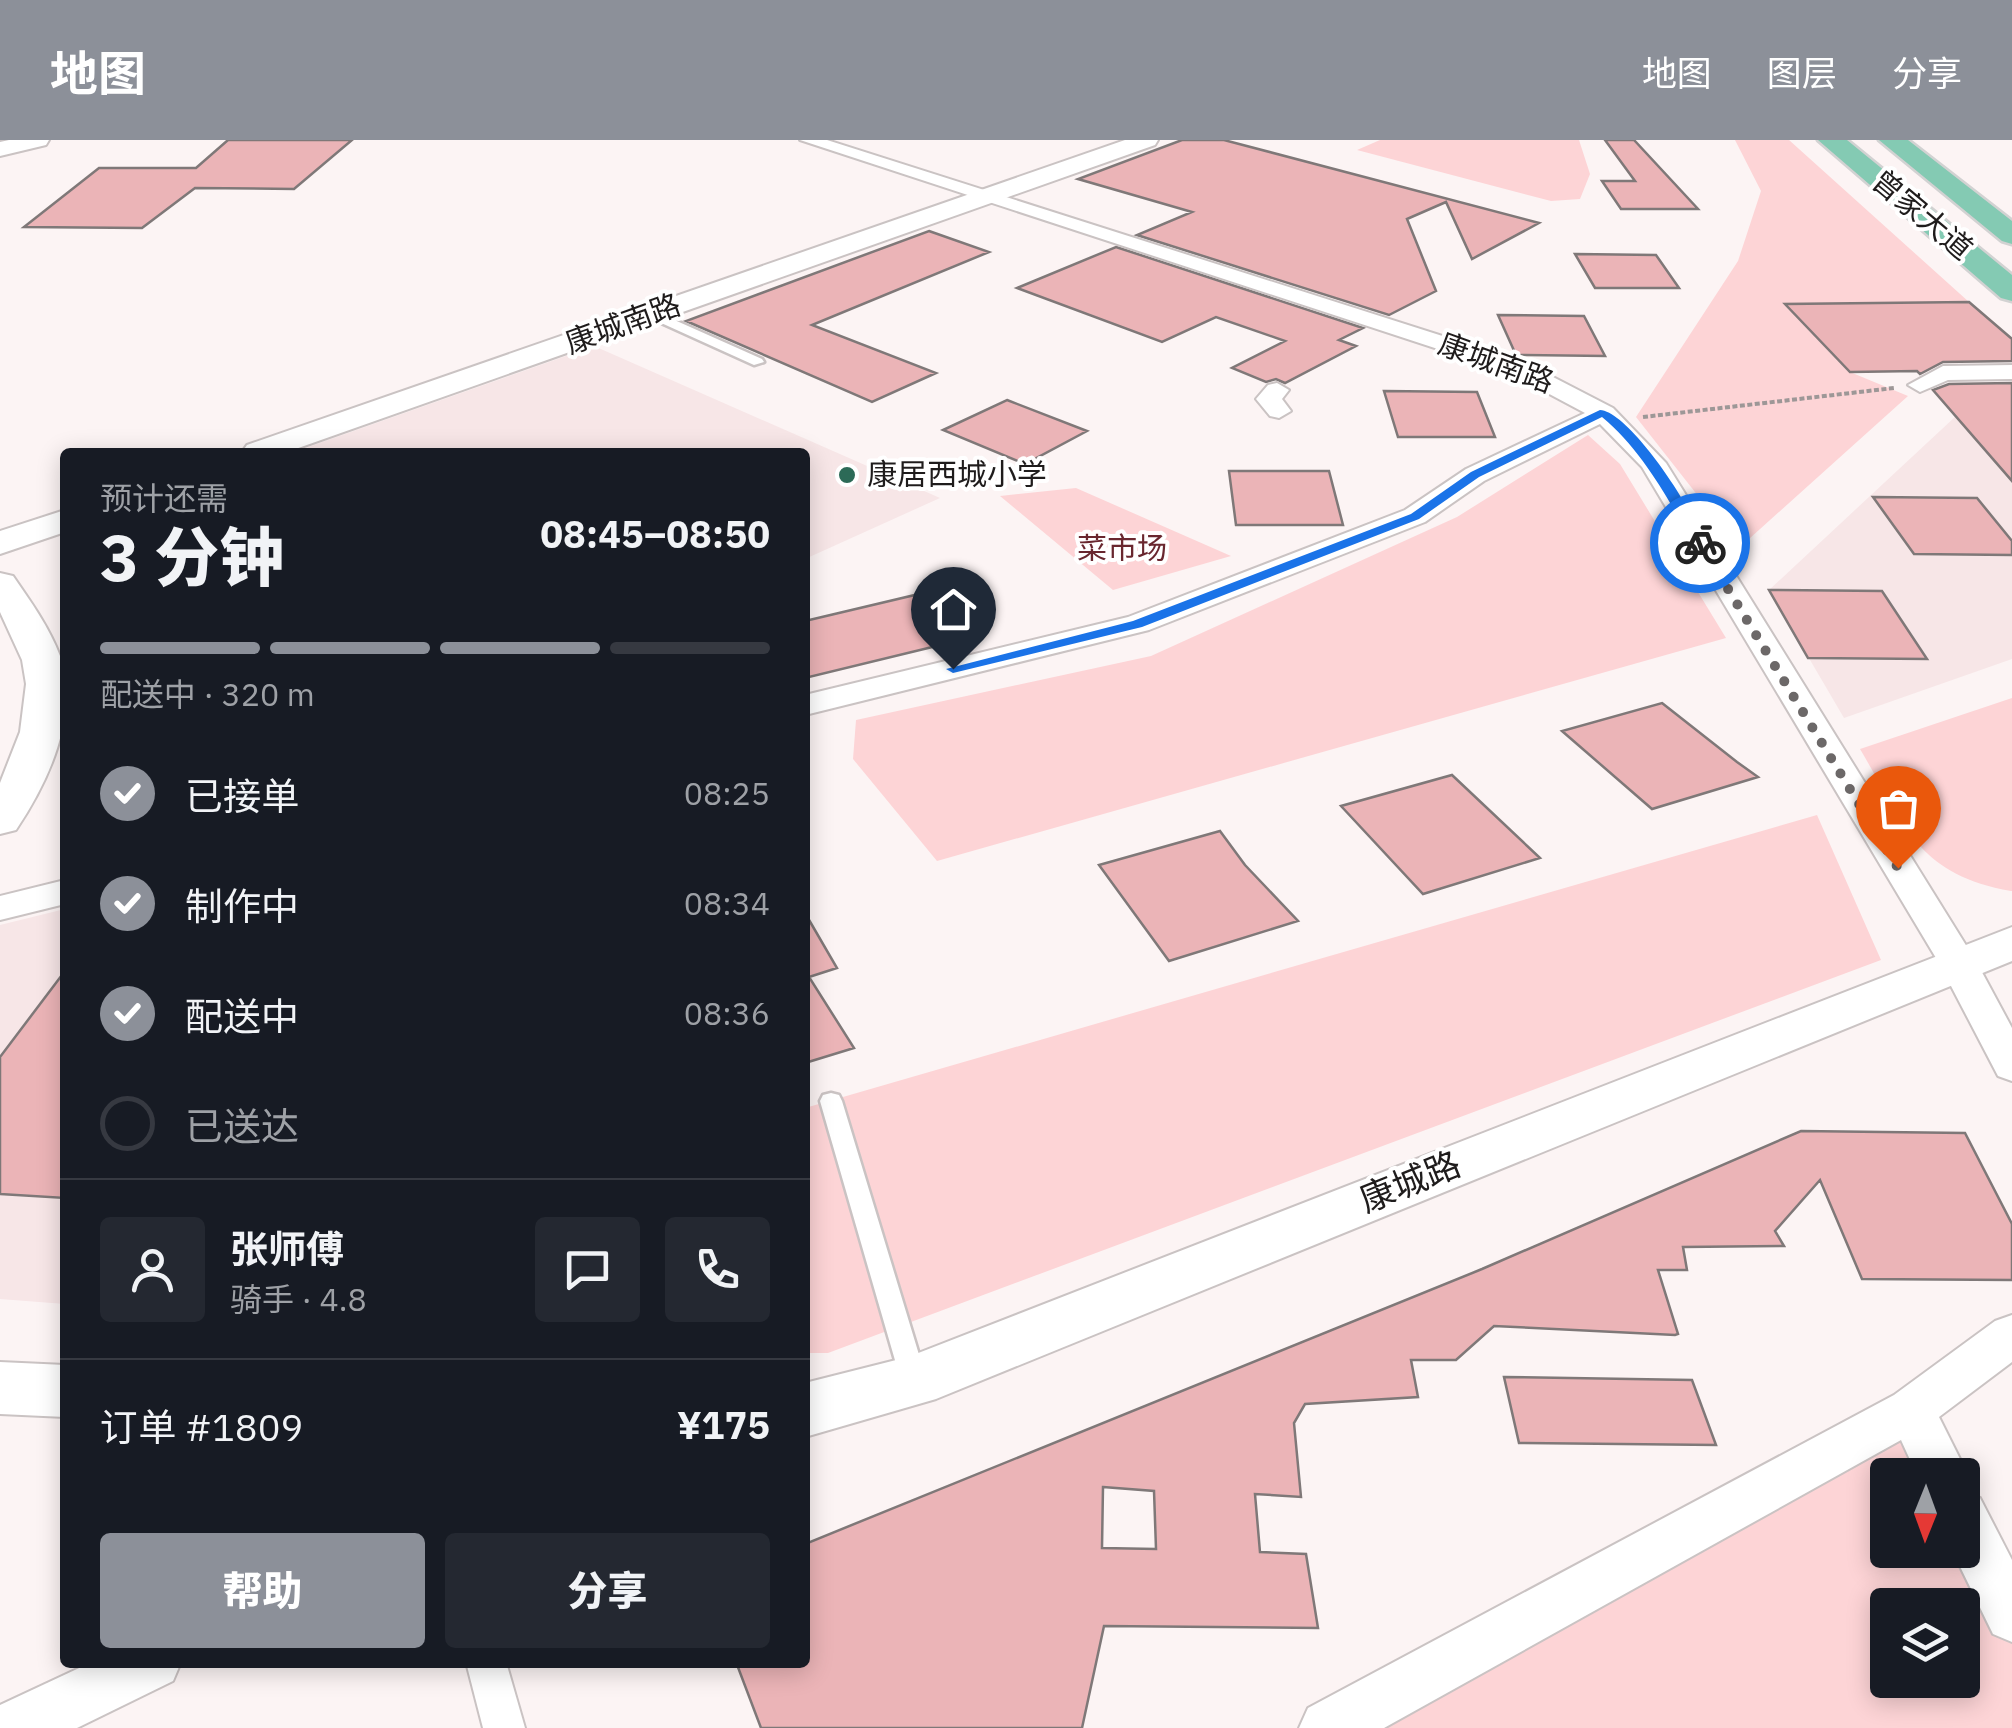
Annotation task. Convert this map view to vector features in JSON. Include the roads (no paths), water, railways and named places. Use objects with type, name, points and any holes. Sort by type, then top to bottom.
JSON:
[{"type":"highway","name":"曾家大道","points":[[1831,140],[2012,291]]},
{"type":"highway","name":"曾家大道","points":[[1892,140],[2012,235]]},
{"type":"street","points":[[0,149],[38,140]]},
{"type":"street","points":[[809,140],[988,197]]},
{"type":"street","name":"康城南路","points":[[269,448],[1147,140]]},
{"type":"street","name":"康城南路","points":[[988,197],[1516,367],[1576,394],[1630,435],[1653,463],[1958,964],[2012,1066]]},
{"type":"street","points":[[1920,385],[1944,373],[2012,372]]},
{"type":"street","points":[[810,703],[1138,624],[1415,516],[1475,474],[1604,413]]},
{"type":"street","points":[[0,543],[60,522]]},
{"type":"street","points":[[0,584],[34,639],[45,674],[46,710],[35,753],[0,821]]},
{"type":"street","points":[[0,908],[60,893]]},
{"type":"street","name":"康城路","points":[[810,1410],[914,1381],[2012,943]]},
{"type":"street","points":[[1328,1728],[1911,1410],[2012,1335]]},
{"type":"street","points":[[0,1388],[60,1391]]},
{"type":"street","points":[[1911,1410],[1935,1458]]},
{"type":"street","points":[[1980,1551],[2012,1616]]},
{"type":"street","points":[[15,1728],[141,1668]]},
{"type":"street","points":[[488,1668],[504,1728]]},
{"type":"lane","points":[[652,314],[758,362]]},
{"type":"lane","points":[[831,1101],[914,1381]]},
{"type":"place","name":"康居西城小学","points":[[847,475]]},
{"type":"park label","name":"菜市场","points":[[1122,549]]}]
